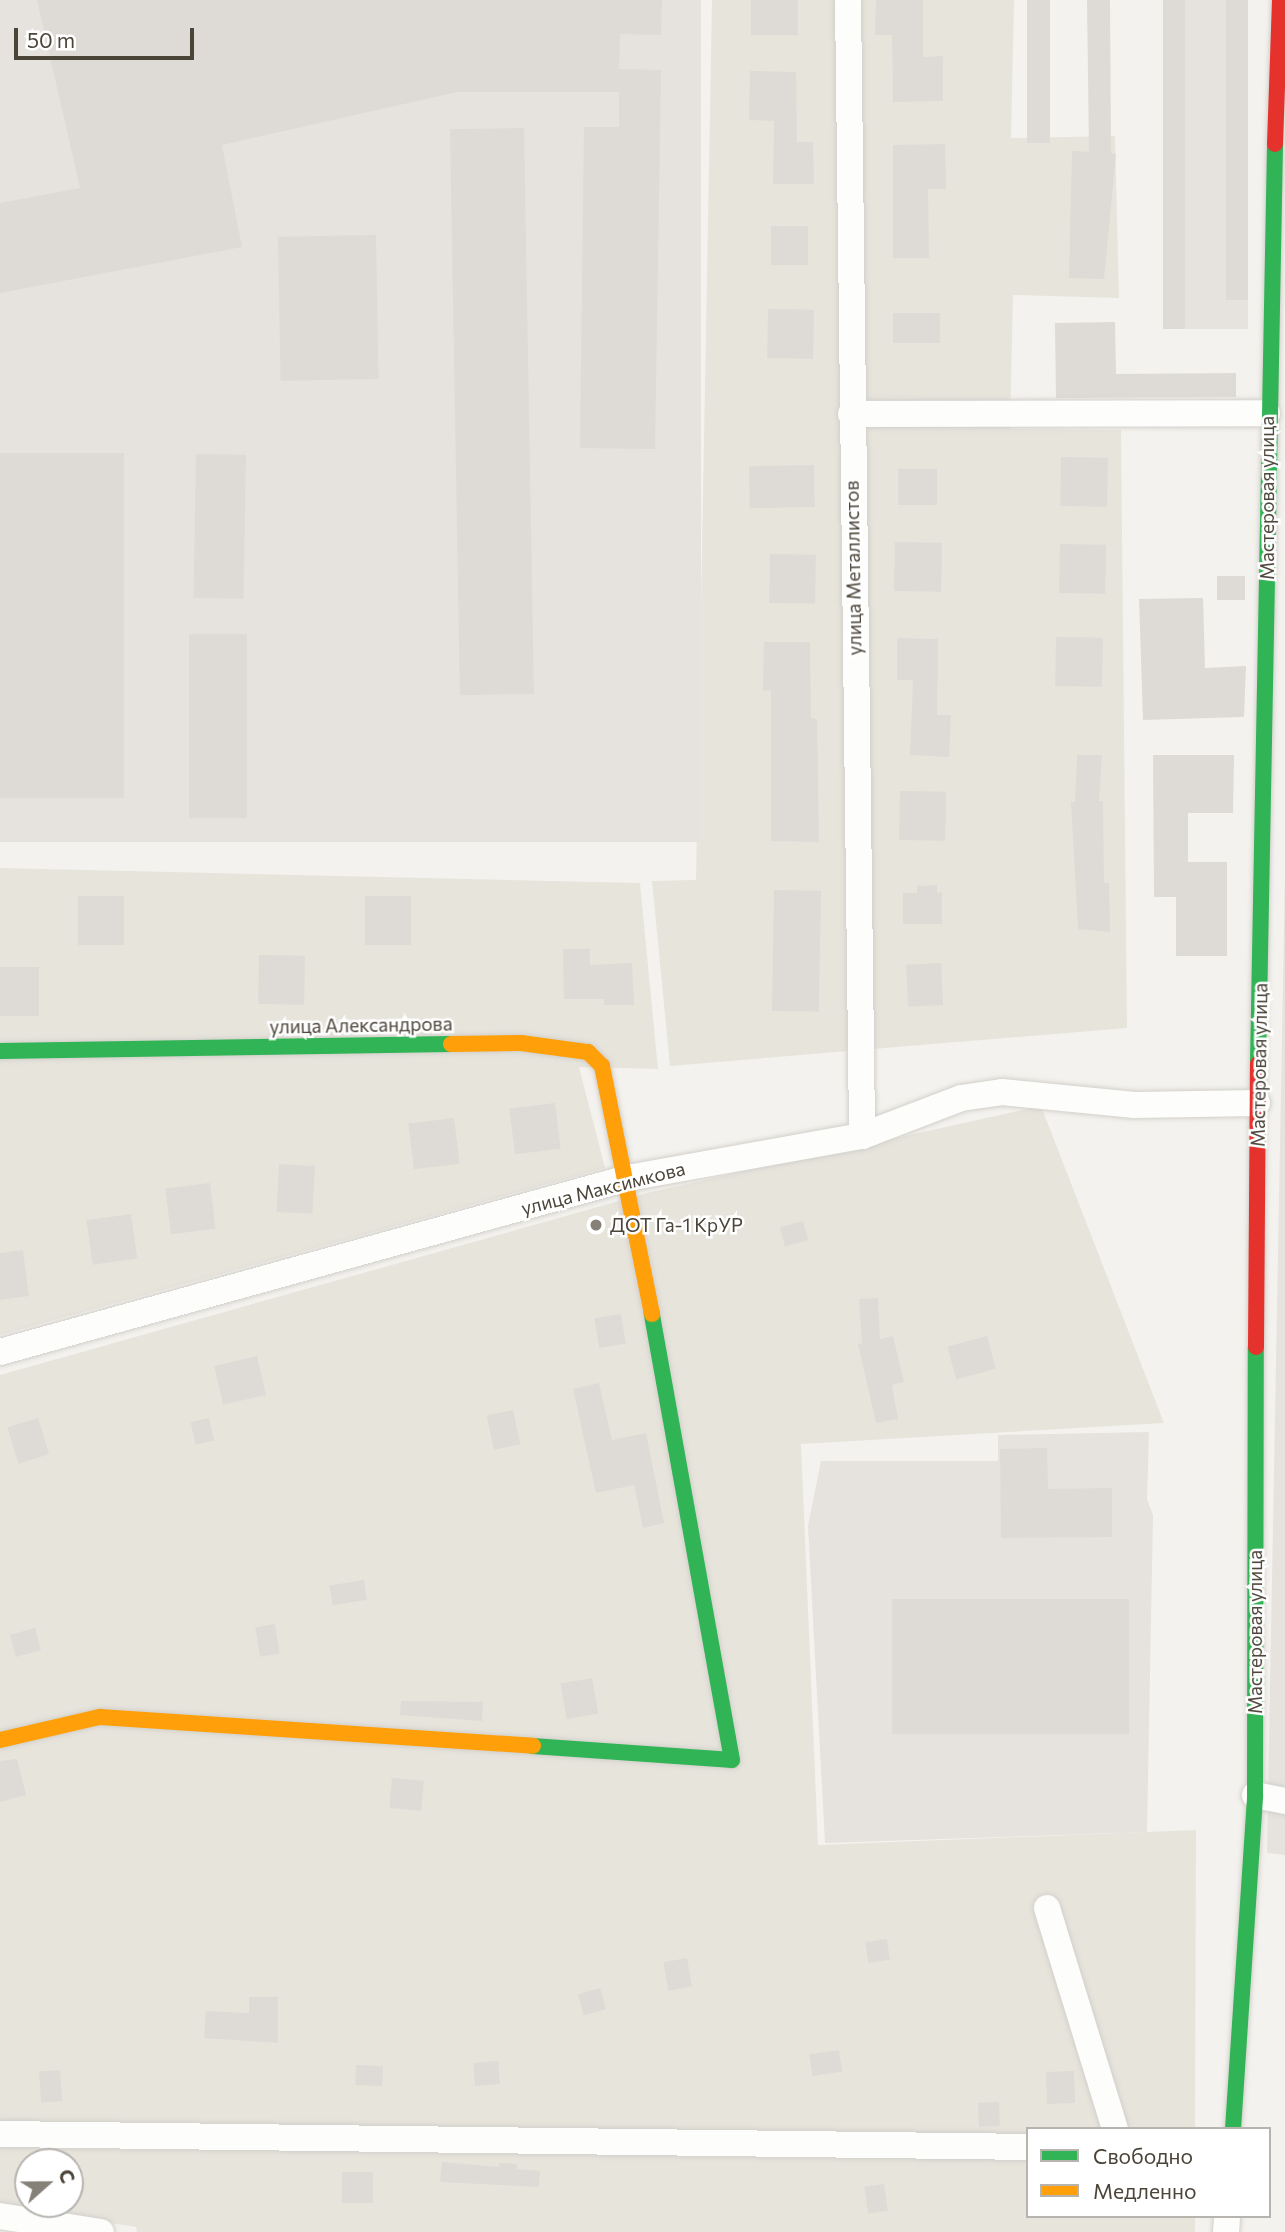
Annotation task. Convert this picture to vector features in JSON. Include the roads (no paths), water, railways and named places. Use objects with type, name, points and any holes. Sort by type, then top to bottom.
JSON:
[{"type":"street","name":"улица Металлистов","points":[[848,0],[851,414],[862,1136]]},
{"type":"street","name":"Мастеровая улица","points":[[1233,2127],[1255,1795],[1257,1102],[1276,650],[1267,413],[1280,0]]},
{"type":"street","points":[[851,414],[1267,413]]},
{"type":"street","name":"улица Александрова","points":[[0,1051],[521,1043],[588,1052],[602,1066],[628,1178],[732,1760],[100,1717],[0,1740]]},
{"type":"street","name":"улица Максимкова","points":[[0,1352],[628,1178],[862,1136],[961,1098],[1002,1092],[1134,1105],[1257,1102]]},
{"type":"street","points":[[1255,1795],[1285,1801]]},
{"type":"street","points":[[1047,1908],[1114,2127]]},
{"type":"street","points":[[0,2134],[1026,2147]]},
{"type":"street","points":[[0,2216],[102,2232]]},
{"type":"place","name":"ДОТ Га-1 КрУР","points":[[596,1225]]}]
